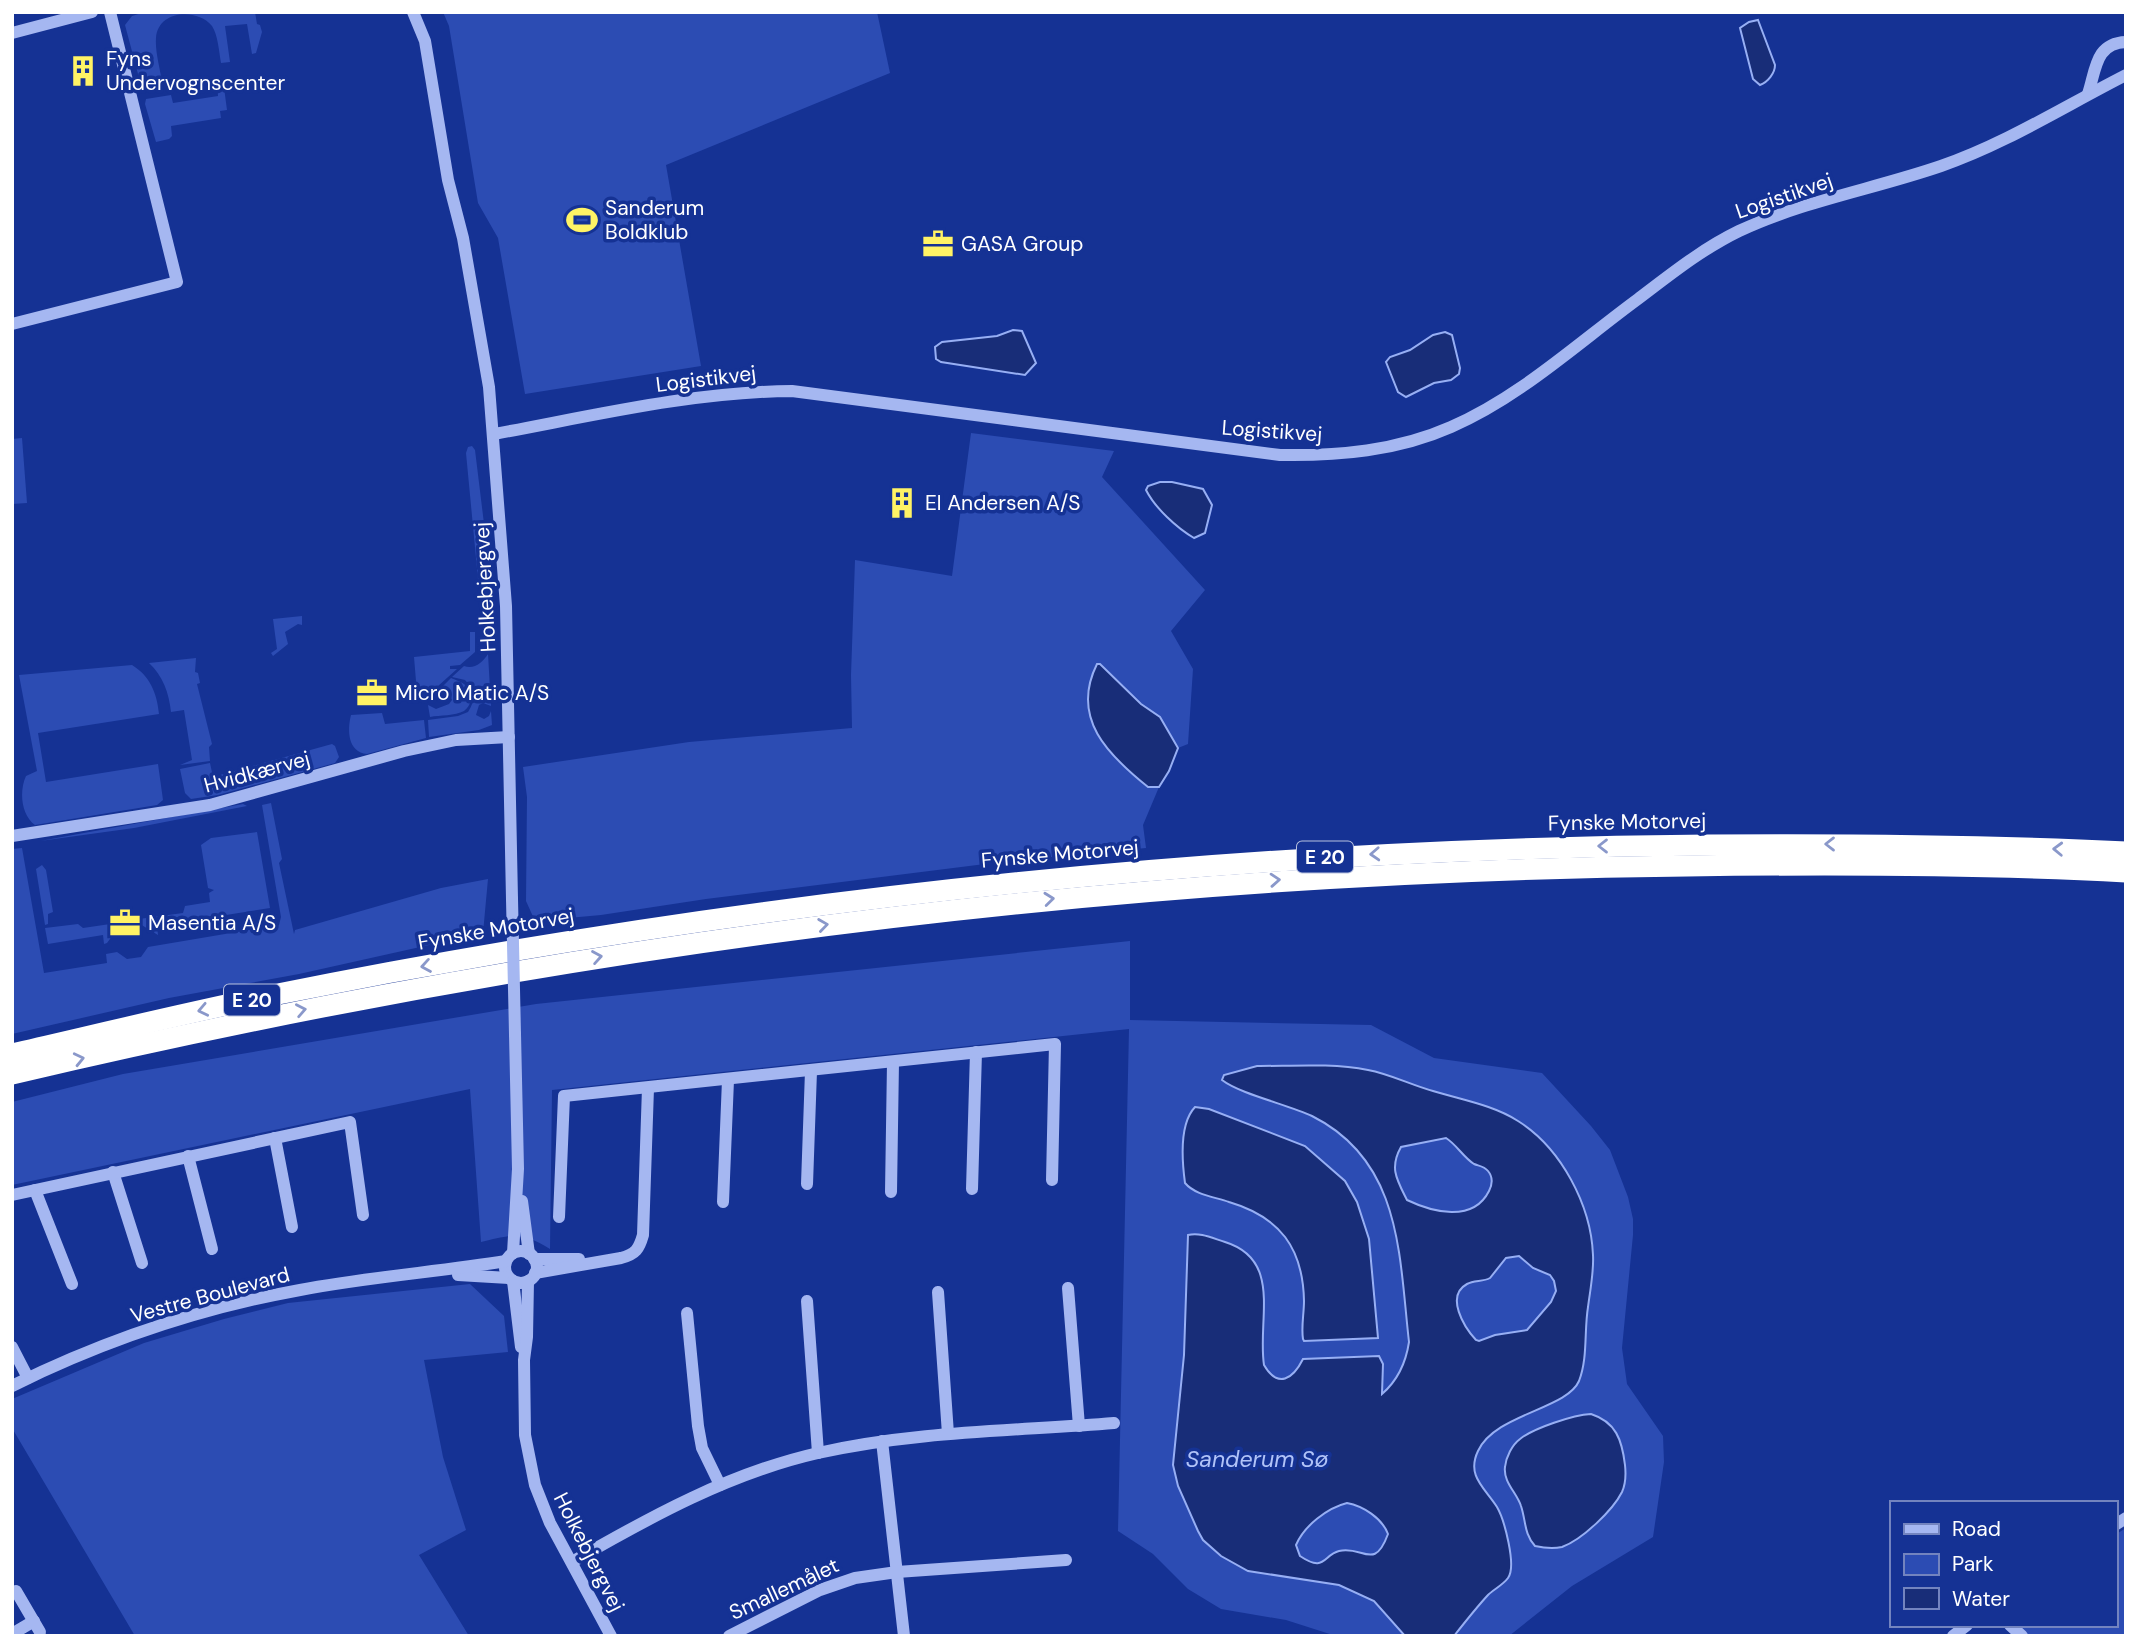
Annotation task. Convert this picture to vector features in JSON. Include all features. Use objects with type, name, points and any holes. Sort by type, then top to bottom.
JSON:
[{"type":"highway","name":"Fynske Motorvej","points":[[12,1054],[269,996],[401,970],[628,932],[829,903],[980,885],[1292,859],[1561,846],[1826,844],[2126,852]]},
{"type":"highway","name":"Fynske Motorvej","points":[[12,1074],[272,1016],[617,954],[863,919],[1117,892],[1308,878],[1562,867],[1826,864],[2126,872]]},
{"type":"street","points":[[12,33],[92,12]]},
{"type":"street","points":[[12,324],[177,282],[110,12]]},
{"type":"street","name":"Holkebjergvej","points":[[413,12],[425,41],[448,180],[463,238],[489,387],[494,433],[505,588],[518,1170],[510,1257]]},
{"type":"street","points":[[2088,94],[2102,51],[2112,43],[2126,42]]},
{"type":"street","name":"Logistikvej","points":[[494,433],[701,396],[741,391],[792,391],[1280,455],[1343,454],[1387,447],[1450,428],[1495,405],[1693,257],[1738,232],[1787,211],[1944,165],[2008,136],[2126,75]]},
{"type":"street","name":"Hvidkærvej","points":[[12,836],[210,805],[404,751],[456,740],[509,737]]},
{"type":"street","points":[[559,1217],[564,1096],[1055,1044],[1052,1180]]},
{"type":"street","points":[[972,1189],[976,1052]]},
{"type":"street","points":[[891,1192],[893,1062]]},
{"type":"street","points":[[807,1184],[811,1071]]},
{"type":"street","points":[[723,1202],[729,1080]]},
{"type":"street","points":[[607,1259],[531,1256],[524,1252],[510,1257],[505,1270],[511,1279],[532,1277],[632,1255],[639,1249],[643,1235],[648,1088]]},
{"type":"street","points":[[12,1195],[113,1171],[350,1122],[363,1215]]},
{"type":"street","points":[[275,1138],[292,1227]]},
{"type":"street","points":[[188,1156],[212,1249]]},
{"type":"street","name":"Holkebjergvej","points":[[518,1170],[531,1256]]},
{"type":"street","points":[[113,1171],[142,1263]]},
{"type":"street","points":[[35,1190],[72,1284]]},
{"type":"street","points":[[531,1256],[532,1277]]},
{"type":"street","name":"Vestre Boulevard","points":[[12,1386],[77,1356],[134,1334],[245,1302],[345,1282],[426,1274],[510,1257]]},
{"type":"street","name":"Vestre Boulevard","points":[[426,1274],[511,1279]]},
{"type":"street","name":"Holkebjergvej","points":[[532,1277],[524,1360],[525,1435],[535,1485],[550,1523],[611,1636]]},
{"type":"street","name":"Holkebjergvej","points":[[511,1279],[524,1360]]},
{"type":"street","points":[[1068,1288],[1079,1426]]},
{"type":"street","points":[[938,1292],[948,1434]]},
{"type":"street","points":[[807,1301],[818,1453]]},
{"type":"street","points":[[687,1313],[702,1448],[720,1485]]},
{"type":"street","points":[[12,1347],[27,1378]]},
{"type":"street","points":[[572,1562],[642,1523],[720,1485],[818,1453],[882,1441],[948,1434],[1114,1423]]},
{"type":"street","points":[[882,1441],[904,1636]]},
{"type":"street","name":"Smallemålet","points":[[729,1636],[820,1590],[855,1578],[897,1572],[1066,1560]]},
{"type":"street","points":[[12,1634],[37,1626],[16,1591]]},
{"type":"green space","points":[[145,12],[255,12],[262,32],[256,53],[252,54],[247,24],[225,26],[230,62],[221,63],[212,26],[197,16],[171,17],[158,29],[156,38],[162,82],[169,81],[142,89],[125,25],[132,16]]},
{"type":"green space","name":"Sanderum Boldklub","points":[[443,12],[877,12],[890,73],[666,165],[701,366],[525,394],[498,238],[478,203],[449,26]]},
{"type":"green space","points":[[223,80],[227,110],[220,111],[221,118],[171,126],[172,136],[156,142],[145,104],[146,99],[171,95],[173,103],[218,96],[217,81]]},
{"type":"green space","points":[[971,433],[1114,451],[1102,477],[1205,590],[1171,631],[1193,669],[1188,744],[1178,748],[1160,717],[1141,704],[1123,686],[1148,787],[1159,787],[1143,825],[1146,848],[1001,862],[601,915],[535,921],[526,901],[527,797],[523,767],[689,742],[852,728],[855,560],[952,576]]},
{"type":"green space","points":[[22,438],[27,503],[12,504],[12,439]]},
{"type":"green space","points":[[472,446],[475,450],[486,540],[486,576],[491,616],[485,614],[478,579],[466,453],[468,447]]},
{"type":"green space","points":[[302,616],[302,625],[298,624],[285,632],[288,644],[273,656],[271,653],[277,649],[273,619]]},
{"type":"green space","points":[[470,632],[475,632],[475,652],[460,665],[450,666],[450,669],[457,669],[428,695],[417,693],[414,657],[470,651]]},
{"type":"green space","points":[[488,654],[491,706],[483,703],[479,705],[476,715],[484,719],[491,711],[492,725],[479,730],[429,737],[428,720],[468,712],[473,699],[471,688],[465,680],[452,677],[464,666],[478,664]]},
{"type":"green space","points":[[196,658],[195,672],[198,673],[200,683],[197,684],[212,744],[209,747],[210,761],[180,765],[192,760],[184,710],[171,712],[164,685],[149,663]]},
{"type":"green space","points":[[132,665],[144,674],[152,686],[159,714],[38,733],[46,782],[158,764],[163,800],[157,805],[35,825],[30,821],[23,802],[22,789],[26,776],[37,771],[19,675]]},
{"type":"green space","points":[[451,678],[463,683],[471,692],[469,705],[460,713],[430,717],[428,705],[436,709],[452,700],[440,689]]},
{"type":"green space","points":[[382,713],[385,724],[424,720],[426,738],[367,754],[356,749],[350,740],[351,715]]},
{"type":"green space","points":[[332,744],[339,757],[335,763],[218,795],[191,799],[185,793],[180,769],[210,763],[213,777]]},
{"type":"green space","points":[[271,803],[282,859],[279,863],[294,934],[295,930],[441,888],[488,879],[483,933],[299,974],[169,998],[12,1034],[12,849],[22,848],[44,973],[107,963],[106,954],[117,952],[127,959],[141,957],[148,947],[279,925],[281,917],[262,805]]},
{"type":"green space","points":[[243,804],[247,806],[134,828],[40,841]]},
{"type":"green space","points":[[257,832],[270,908],[157,926],[158,935],[140,924],[139,919],[183,913],[185,906],[210,902],[209,893],[214,890],[208,888],[201,845],[211,838]]},
{"type":"green space","points":[[42,865],[46,870],[53,912],[48,914],[48,924],[45,925],[36,869]]},
{"type":"green space","points":[[117,923],[118,928],[104,944],[103,935],[48,944],[45,928],[78,924],[83,928]]},
{"type":"green space","points":[[1130,941],[1130,1020],[1371,1025],[1434,1058],[1542,1073],[1591,1126],[1610,1150],[1628,1197],[1633,1219],[1622,1348],[1627,1384],[1663,1436],[1664,1462],[1653,1537],[1572,1586],[1509,1636],[1336,1636],[1286,1620],[1221,1609],[1188,1589],[1153,1554],[1118,1531],[1129,1029],[552,1090],[550,1249],[517,1236],[481,1242],[470,1089],[12,1185],[12,1102],[123,1074],[536,1004]]},
{"type":"green space","points":[[470,1284],[504,1316],[508,1352],[424,1360],[443,1457],[466,1530],[419,1555],[469,1636],[135,1636],[12,1428],[12,1399],[144,1343],[224,1319],[288,1303]]},
{"type":"green space","points":[[2126,1528],[2126,1636],[2023,1636],[2018,1627],[2117,1627],[2117,1534]]},
{"type":"water","points":[[1758,20],[1775,65],[1770,77],[1760,85],[1753,79],[1740,28]]},
{"type":"water","points":[[1013,330],[1022,331],[1036,363],[1025,375],[936,359],[935,347],[942,342],[997,336]]},
{"type":"water","points":[[1445,332],[1452,335],[1459,374],[1451,380],[1434,383],[1406,397],[1398,392],[1386,362],[1390,357],[1410,350],[1433,335]]},
{"type":"water","points":[[1160,482],[1203,489],[1212,505],[1205,533],[1194,538],[1161,510],[1146,490],[1148,486]]},
{"type":"water","points":[[1097,664],[1141,704],[1160,717],[1178,748],[1159,787],[1148,787],[1133,775],[1097,734],[1088,702],[1090,683]]},
{"type":"water","name":"Sanderum Sø","points":[[1257,1066],[1341,1066],[1384,1074],[1488,1107],[1518,1121],[1548,1146],[1571,1179],[1580,1198],[1591,1236],[1593,1261],[1582,1372],[1572,1391],[1561,1399],[1499,1428],[1478,1451],[1474,1468],[1478,1481],[1497,1507],[1503,1521],[1510,1553],[1510,1572],[1508,1578],[1488,1595],[1454,1636],[1405,1636],[1374,1601],[1339,1585],[1248,1571],[1221,1556],[1203,1540],[1178,1486],[1173,1465],[1184,1355],[1188,1235],[1202,1235],[1225,1242],[1243,1251],[1255,1262],[1264,1293],[1264,1365],[1275,1377],[1280,1379],[1290,1376],[1303,1359],[1379,1356],[1383,1364],[1382,1394],[1400,1371],[1409,1342],[1398,1244],[1380,1184],[1364,1158],[1342,1135],[1312,1116],[1240,1090],[1222,1080],[1224,1075]],"holes":[[[1446,1138],[1470,1161],[1490,1173],[1490,1189],[1473,1208],[1451,1212],[1428,1208],[1407,1200],[1400,1186],[1395,1161],[1401,1147]],[[1519,1256],[1533,1268],[1550,1275],[1556,1291],[1551,1302],[1527,1330],[1476,1340],[1462,1320],[1457,1296],[1467,1284],[1490,1278],[1506,1258]],[[1347,1503],[1377,1518],[1388,1534],[1378,1552],[1367,1554],[1339,1551],[1319,1563],[1300,1556],[1296,1545],[1300,1538],[1317,1519]]]},
{"type":"water","points":[[1195,1107],[1209,1109],[1305,1146],[1345,1181],[1357,1202],[1369,1239],[1378,1338],[1304,1341],[1303,1282],[1293,1250],[1285,1237],[1262,1216],[1247,1208],[1200,1193],[1185,1183],[1184,1133]]},
{"type":"water","points":[[1591,1414],[1600,1417],[1612,1427],[1620,1440],[1626,1472],[1622,1492],[1612,1507],[1579,1538],[1562,1547],[1535,1546],[1527,1532],[1519,1501],[1506,1478],[1508,1455],[1517,1442],[1534,1431],[1564,1419]]},
{"type":"place","name":"Fyns Undervognscenter","points":[[83,71]]},
{"type":"place","name":"Sanderum Boldklub","points":[[582,220]]},
{"type":"place","name":"GASA Group","points":[[938,244]]},
{"type":"place","name":"El Andersen A/S","points":[[902,503]]},
{"type":"place","name":"Micro Matic A/S","points":[[372,693]]},
{"type":"place","name":"Masentia A/S","points":[[125,923]]}]
